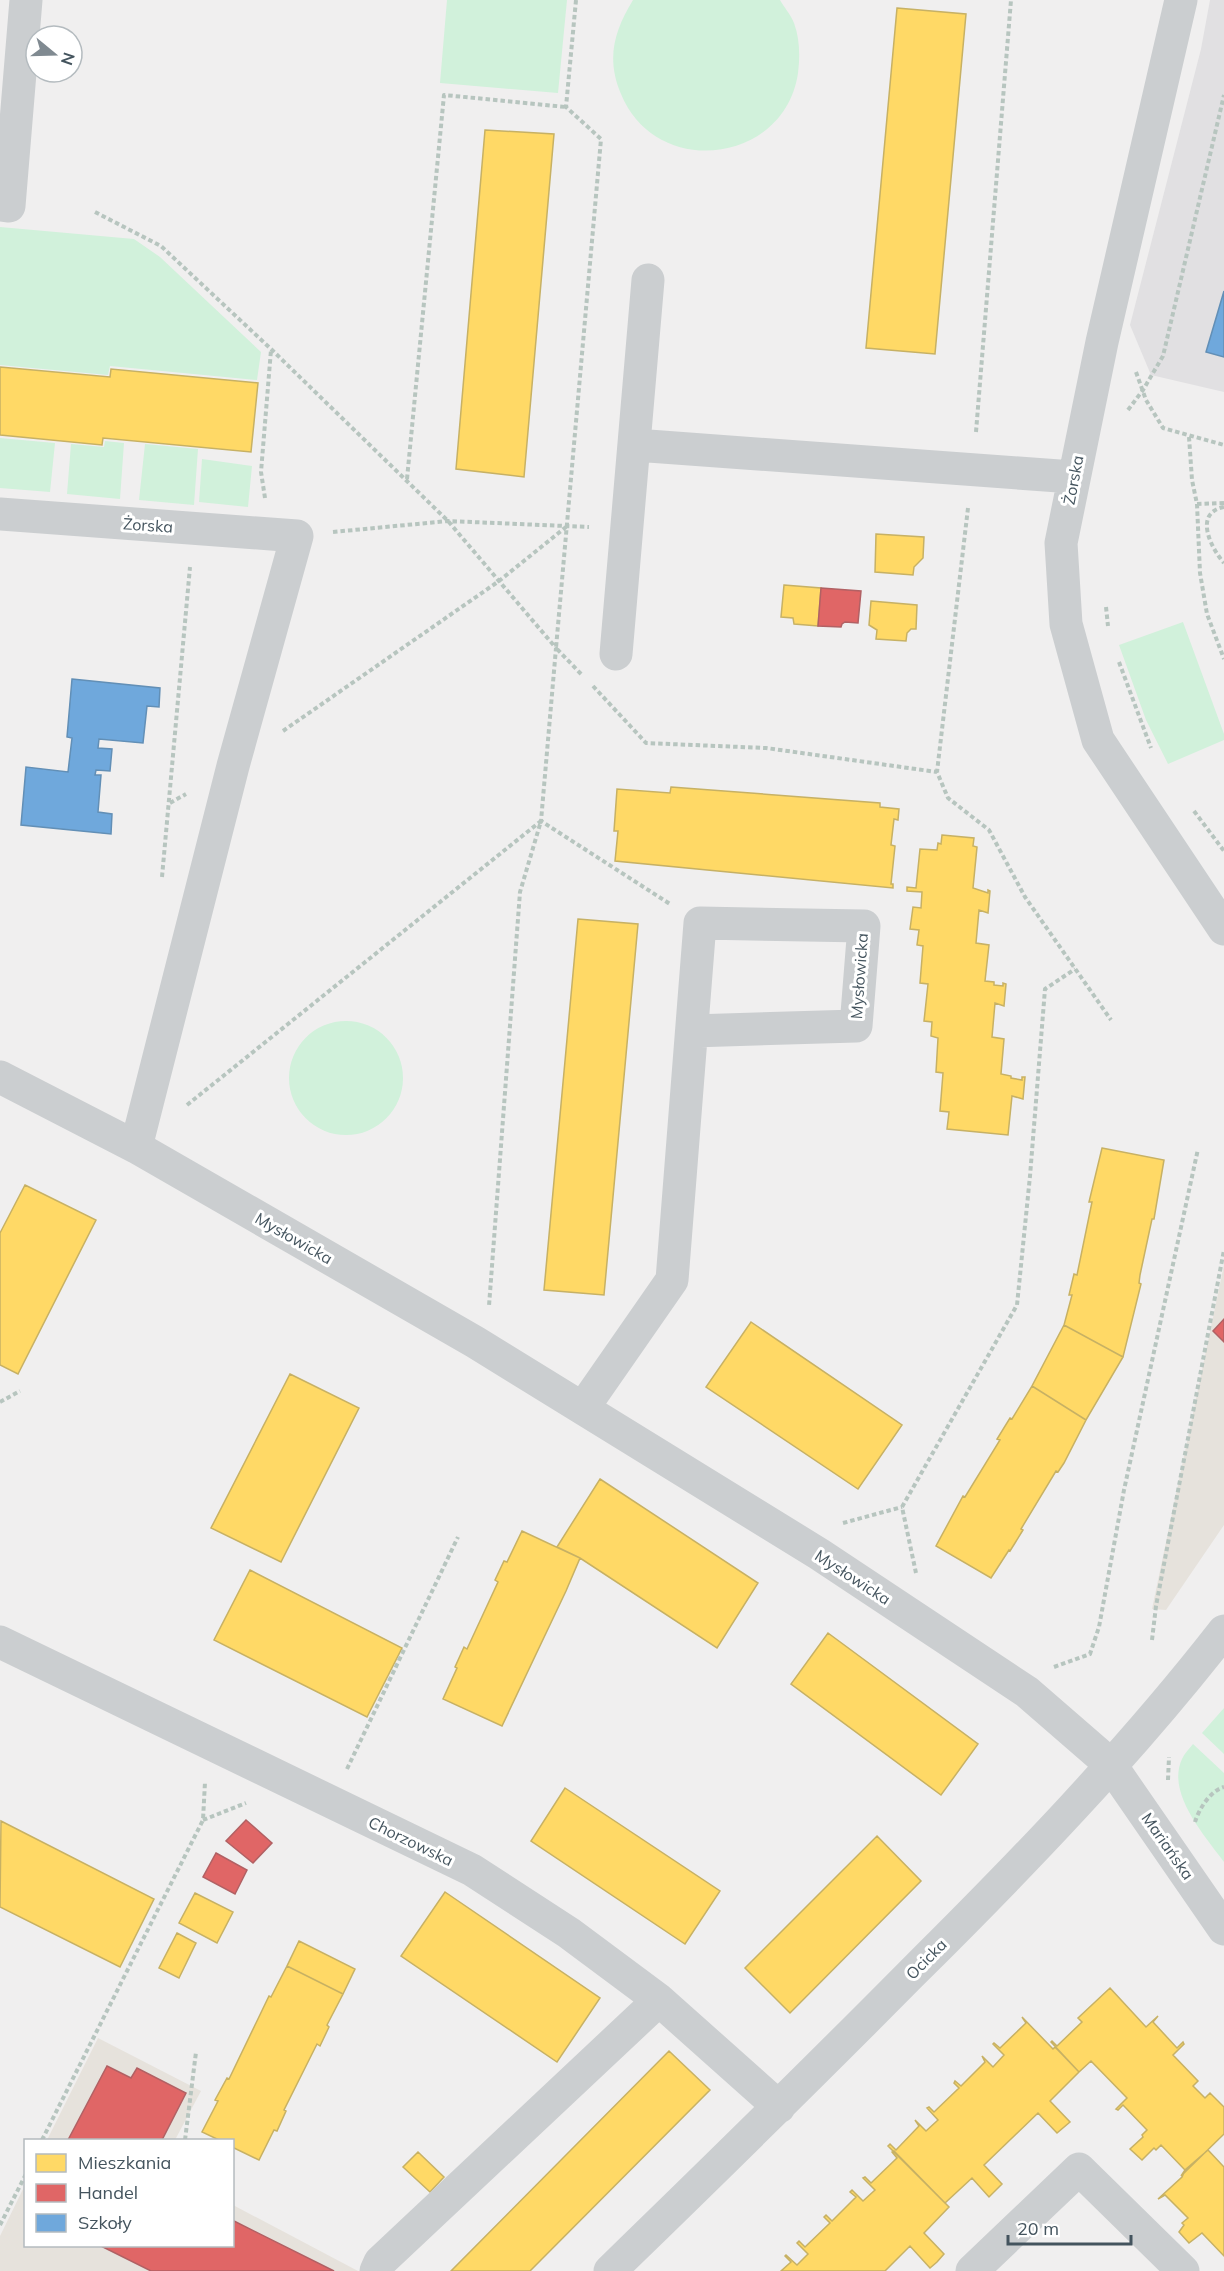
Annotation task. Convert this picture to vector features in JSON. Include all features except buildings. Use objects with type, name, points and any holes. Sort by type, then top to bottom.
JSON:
[{"type":"street","points":[[4,206],[26,0]]},
{"type":"street","name":"Żorska","points":[[1181,0],[1073,477],[1061,543],[1066,624],[1098,740],[1224,929]]},
{"type":"street","points":[[616,654],[648,280]]},
{"type":"street","points":[[635,445],[1073,477]]},
{"type":"street","name":"Żorska","points":[[0,514],[284,535]]},
{"type":"street","points":[[136,1147],[230,777],[284,535]]},
{"type":"street","points":[[583,1408],[672,1280],[700,923]]},
{"type":"street","name":"Mysłowicka","points":[[692,1031],[856,1026],[864,926],[700,923]]},
{"type":"street","name":"Mysłowicka","points":[[0,1077],[136,1147],[475,1342],[819,1554],[1027,1692],[1110,1764]]},
{"type":"street","name":"Ocicka","points":[[610,2271],[779,2107],[1012,1873],[1185,1681],[1224,1631]]},
{"type":"street","name":"Chorzowska","points":[[0,1642],[472,1870],[569,1933],[659,2000],[779,2107]]},
{"type":"street","name":"Mariańska","points":[[1110,1764],[1224,1929]]},
{"type":"street","points":[[376,2271],[380,2262],[659,2000]]},
{"type":"street","points":[[972,2271],[1079,2169],[1183,2271]]},
{"type":"path","points":[[567,107],[576,0]]},
{"type":"path","points":[[1011,0],[973,469],[938,772],[948,798],[989,830],[1025,897],[1111,1020]]},
{"type":"path","points":[[407,480],[444,95],[567,107],[601,139],[541,821],[520,892],[488,1318],[475,1342]]},
{"type":"path","points":[[1124,415],[1143,390],[1163,356],[1224,95]]},
{"type":"path","points":[[95,212],[161,246],[407,480],[448,521],[556,648],[646,743],[766,748],[938,772]]},
{"type":"path","points":[[271,349],[261,472],[284,535],[448,521],[567,526]]},
{"type":"path","points":[[1136,369],[1143,390],[1163,428],[1224,445]]},
{"type":"path","points":[[1189,437],[1192,480],[1197,504],[1200,573],[1207,614],[1224,659]]},
{"type":"path","points":[[1197,504],[1224,505]]},
{"type":"path","points":[[1224,505],[1214,509],[1207,517],[1214,548],[1224,563]]},
{"type":"path","points":[[281,733],[499,581],[567,526]]},
{"type":"path","points":[[162,877],[194,528]]},
{"type":"path","points":[[1105,598],[1109,630]]},
{"type":"path","points":[[1118,662],[1155,759]]},
{"type":"path","points":[[1190,805],[1224,851]]},
{"type":"path","points":[[541,821],[700,923]]},
{"type":"path","points":[[182,1110],[541,821]]},
{"type":"path","points":[[917,1574],[902,1507],[1017,1305],[1045,989],[1075,969]]},
{"type":"path","points":[[1052,1667],[1090,1654],[1099,1627],[1124,1490],[1198,1149]]},
{"type":"path","points":[[1152,1640],[1155,1606],[1224,1251]]},
{"type":"path","points":[[0,1402],[20,1390]]},
{"type":"path","points":[[332,1803],[458,1537]]},
{"type":"path","points":[[43,2139],[203,1820],[207,1743]]},
{"type":"path","points":[[1169,1788],[1169,1758],[1172,1751]]},
{"type":"path","points":[[1192,1832],[1198,1813],[1205,1802],[1218,1789],[1224,1787]]},
{"type":"path","points":[[185,2139],[196,2052]]},
{"type":"path","points":[[0,2225],[24,2178]]},
{"type":"shaded area","points":[[1210,0],[1224,0],[1224,392],[1151,375],[1130,325],[1201,49]]},
{"type":"shaded area","points":[[1224,1265],[1224,1525],[1166,1610],[1152,1609]]},
{"type":"shaded area","points":[[98,2038],[201,2091],[176,2139],[48,2139]]},
{"type":"shaded area","points":[[24,2187],[24,2247],[234,2247],[234,2206],[358,2271],[0,2271],[0,2236]]},
{"type":"green space","points":[[447,0],[567,0],[558,93],[440,83]]},
{"type":"green space","points":[[633,0],[780,0],[794,23],[799,61],[798,73],[788,104],[770,127],[746,142],[718,150],[689,149],[662,140],[638,122],[616,81],[613,57],[617,34]]},
{"type":"green space","points":[[0,227],[134,239],[160,257],[261,352],[257,380],[110,366],[108,375],[0,365]]},
{"type":"green space","points":[[0,438],[55,443],[50,492],[0,488]]},
{"type":"green space","points":[[105,441],[124,443],[120,499],[67,494],[71,444],[104,447]]},
{"type":"green space","points":[[145,444],[198,449],[194,505],[139,500]]},
{"type":"green space","points":[[202,459],[252,466],[248,507],[199,502]]},
{"type":"green space","points":[[1183,622],[1224,734],[1224,740],[1168,764],[1146,720],[1119,645]]},
{"type":"green space","points":[[346,1021],[368,1025],[387,1037],[399,1056],[403,1078],[399,1100],[387,1119],[368,1131],[346,1135],[324,1131],[305,1119],[293,1100],[289,1078],[293,1056],[305,1037],[324,1025]]},
{"type":"green space","points":[[1224,1708],[1224,1754],[1202,1733]]},
{"type":"green space","points":[[1193,1744],[1224,1773],[1224,1862],[1198,1827],[1183,1800],[1179,1786],[1178,1772],[1182,1759]]}]
